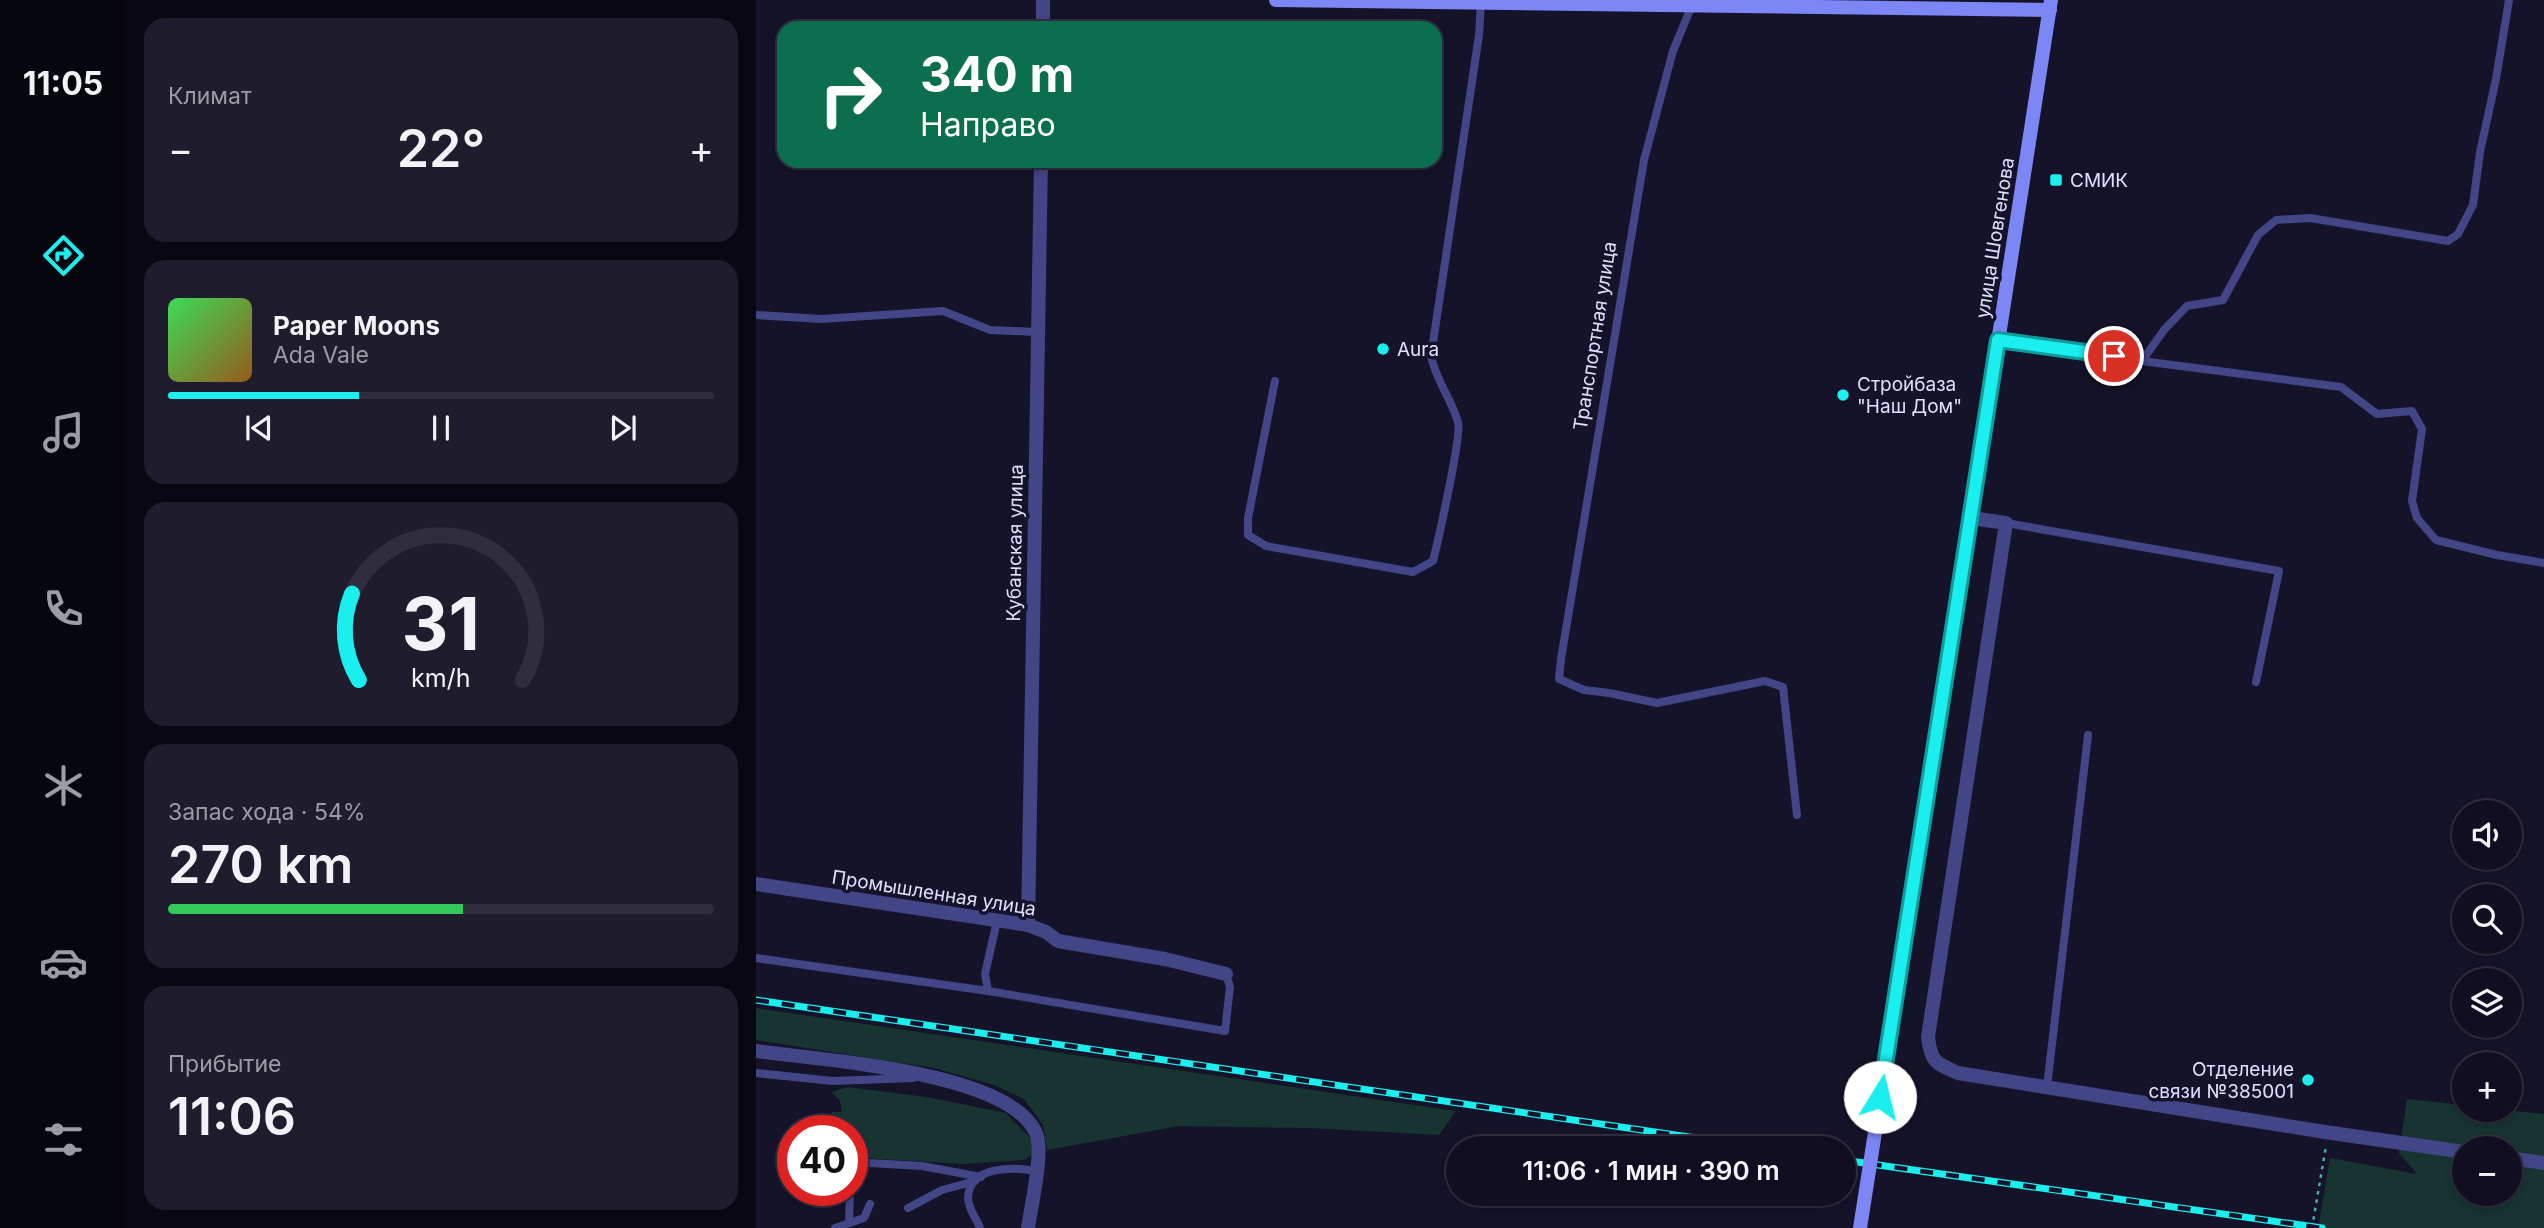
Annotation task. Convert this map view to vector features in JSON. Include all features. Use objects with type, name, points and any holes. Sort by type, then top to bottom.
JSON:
[{"type":"street","points":[[1043,0],[1043,21]]},
{"type":"street","points":[[1276,0],[1692,5],[2051,5]]},
{"type":"street","name":"улица Шовгенова","points":[[1860,1228],[2051,5]]},
{"type":"street","name":"Кубанская улица","points":[[1028,925],[1041,168]]},
{"type":"street","points":[[1971,518],[2006,523],[1928,1037],[1930,1054],[1937,1064],[1958,1073],[2452,1150]]},
{"type":"street","name":"Промышленная улица","points":[[756,884],[1028,925],[1046,932],[1058,941],[1165,958],[1226,974]]},
{"type":"street","points":[[756,1051],[929,1076],[980,1089],[1011,1104],[1027,1118],[1040,1147],[1028,1228]]},
{"type":"street","points":[[2522,1160],[2544,1163]]},
{"type":"lane","points":[[2142,360],[2164,330],[2187,306],[2223,300],[2258,235],[2276,220],[2310,218],[2448,241],[2458,234],[2473,205],[2480,152],[2510,0]]},
{"type":"lane","points":[[1275,381],[1248,517],[1248,535],[1266,546],[1413,572],[1433,561],[1459,424],[1434,374],[1431,356],[1479,35],[1481,2]]},
{"type":"lane","name":"Транспортная улица","points":[[1692,5],[1673,51],[1644,160],[1559,679],[1584,690],[1609,692],[1657,704],[1765,681],[1783,687],[1797,815]]},
{"type":"lane","points":[[756,315],[821,319],[943,311],[990,330],[1038,332]]},
{"type":"lane","points":[[1998,340],[2342,387],[2377,414],[2412,411],[2422,429],[2412,502],[2417,518],[2436,540],[2544,563]]},
{"type":"lane","points":[[2006,523],[2279,571],[2256,682]]},
{"type":"lane","points":[[2047,1087],[2088,735]]},
{"type":"lane","points":[[988,991],[985,974],[997,921]]},
{"type":"lane","points":[[756,958],[988,991],[1225,1031],[1230,988],[1226,974]]},
{"type":"lane","points":[[756,1073],[833,1081],[877,1081],[929,1076]]},
{"type":"lane","points":[[868,1163],[922,1166],[978,1179]]},
{"type":"lane","points":[[908,1208],[942,1190],[1000,1169],[1036,1171]]},
{"type":"lane","points":[[978,1179],[970,1188],[968,1198],[970,1209],[980,1228]]},
{"type":"lane","points":[[835,1228],[864,1218],[870,1204]]},
{"type":"lane","points":[[849,1223],[850,1206]]},
{"type":"path","points":[[2312,1228],[2328,1133]]},
{"type":"green space","points":[[756,1008],[1456,1111],[1439,1135],[1310,1128],[1179,1126],[1047,1150],[1043,1125],[1024,1099],[994,1085],[934,1068],[756,1040]]},
{"type":"green space","points":[[847,1087],[927,1097],[1006,1113],[1033,1141],[1033,1154],[1024,1160],[962,1164],[868,1158],[868,1115],[831,1115],[832,1112],[842,1112],[840,1101],[832,1092]]},
{"type":"green space","points":[[2407,1099],[2452,1104],[2452,1122],[2522,1122],[2522,1112],[2544,1114],[2544,1228],[2318,1228],[2330,1158],[2417,1174],[2399,1153]]},
{"type":"railway","points":[[756,1000],[1682,1136]]},
{"type":"railway","points":[[1856,1162],[2322,1228]]},
{"type":"place","name":"СМИК","points":[[2056,180]]},
{"type":"place","name":"Aura","points":[[1383,349]]},
{"type":"place","name":"Стройбаза \"Наш Дом\"","points":[[1843,395]]},
{"type":"place","name":"Отделение связи №385001","points":[[2308,1080]]},
{"type":"route","points":[[1880,1097],[1998,340],[2114,356]]}]
